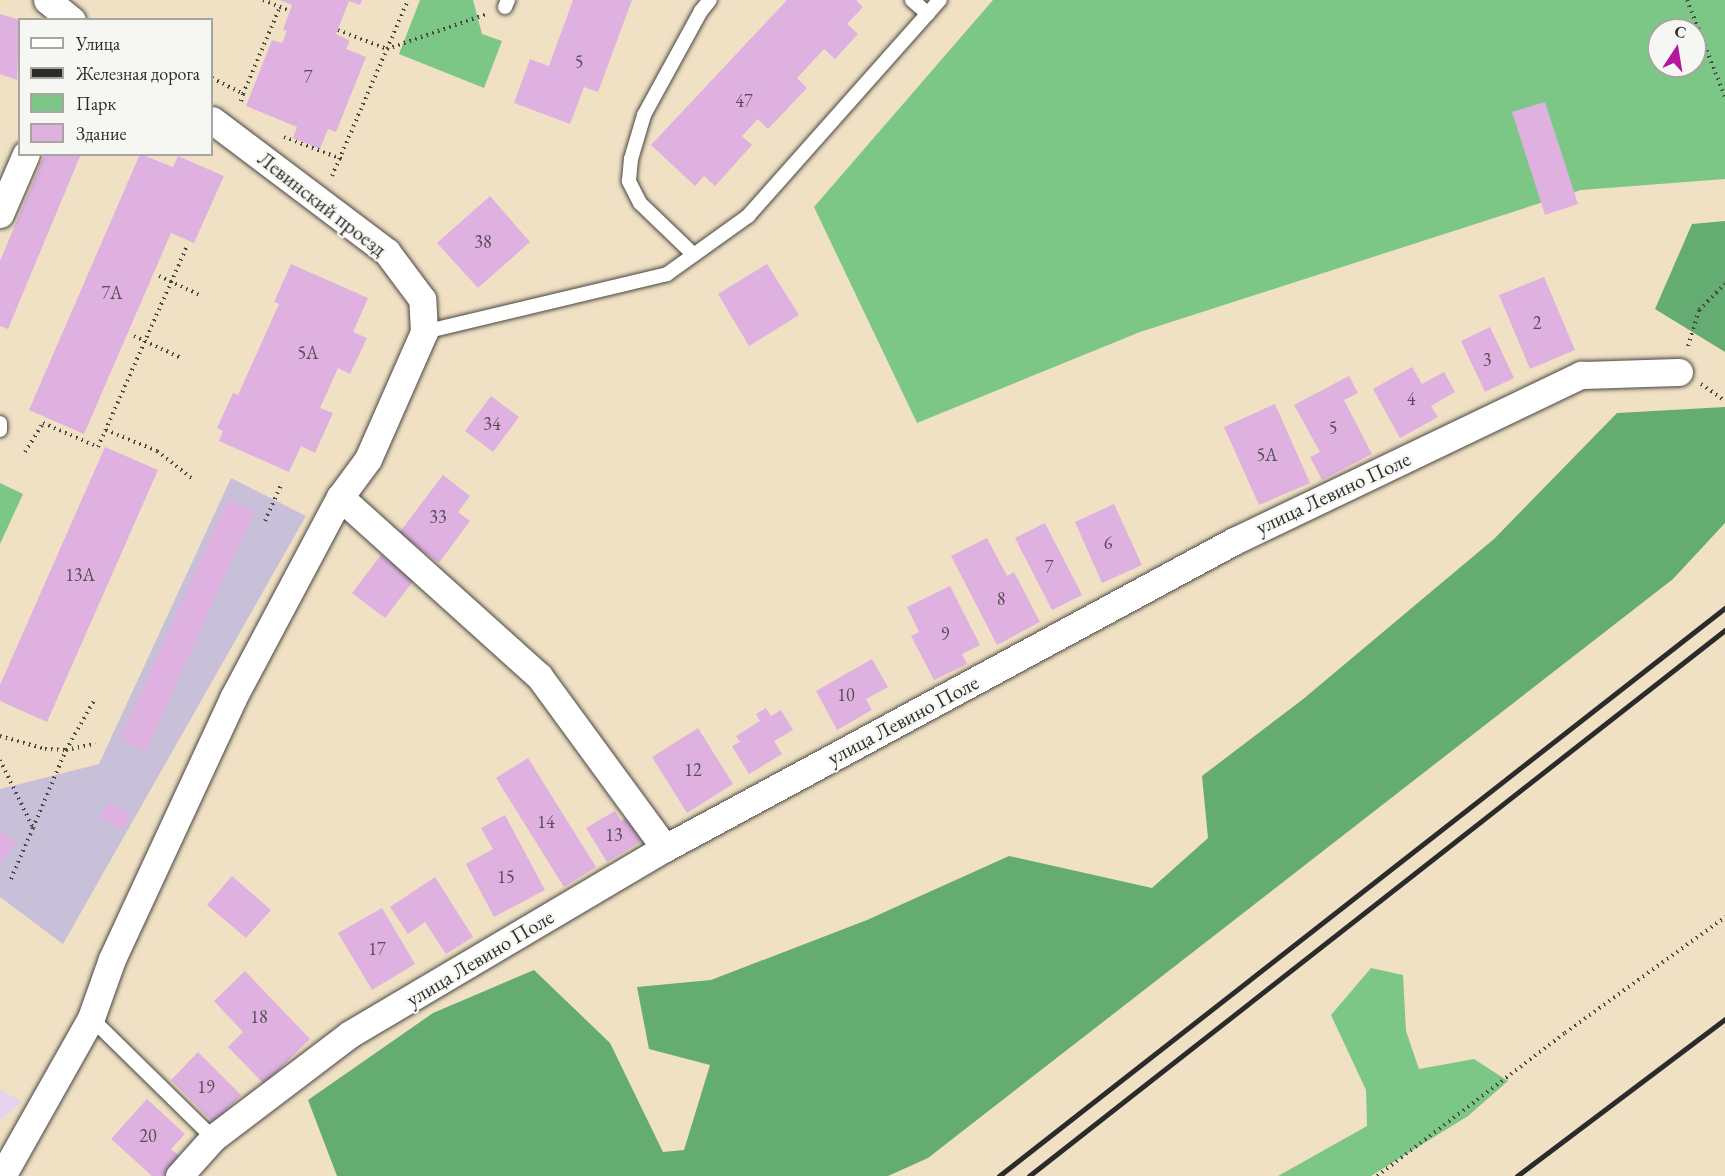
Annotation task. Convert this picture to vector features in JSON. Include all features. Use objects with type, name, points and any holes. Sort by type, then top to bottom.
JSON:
[{"type":"street","name":"Левинский проезд","points":[[213,121],[387,252],[422,299],[424,332]]},
{"type":"street","points":[[0,214],[25,156]]},
{"type":"street","points":[[2,1176],[90,1018],[112,959],[233,698],[339,497],[368,459],[424,332]]},
{"type":"street","name":"улица Левино Поле","points":[[179,1176],[213,1138],[350,1034],[665,849],[1234,541],[1581,375],[1680,372]]},
{"type":"street","points":[[339,497],[539,676],[665,849]]},
{"type":"lane","points":[[693,254],[640,204],[629,181],[631,159],[644,115],[701,11],[710,0]]},
{"type":"lane","points":[[912,0],[928,14]]},
{"type":"lane","points":[[424,332],[667,274],[747,216],[940,0]]},
{"type":"lane","points":[[0,423],[0,430]]},
{"type":"lane","points":[[90,1018],[213,1138]]},
{"type":"path","points":[[263,0],[290,11]]},
{"type":"path","points":[[274,130],[283,136],[342,159],[408,0]]},
{"type":"path","points":[[1687,0],[1725,97]]},
{"type":"path","points":[[338,30],[387,49],[506,4]]},
{"type":"path","points":[[248,112],[239,106],[280,7]]},
{"type":"path","points":[[213,79],[243,94]]},
{"type":"path","points":[[25,452],[43,423],[98,447],[186,248]]},
{"type":"path","points":[[159,276],[200,295]]},
{"type":"path","points":[[1680,372],[1699,310],[1725,284]]},
{"type":"path","points":[[134,336],[180,357]]},
{"type":"path","points":[[106,430],[157,451],[194,480]]},
{"type":"path","points":[[265,521],[282,483]]},
{"type":"path","points":[[10,881],[66,750],[95,699]]},
{"type":"path","points":[[0,736],[45,749],[66,750],[95,744]]},
{"type":"path","points":[[0,760],[33,828]]},
{"type":"path","points":[[1377,1176],[1565,1033],[1725,917]]},
{"type":"shaded area","points":[[231,478],[306,516],[63,944],[0,897],[0,789],[99,764]]},
{"type":"shaded area","points":[[0,1089],[22,1102],[0,1120]]},
{"type":"green space","points":[[420,0],[473,0],[482,34],[502,41],[484,88],[399,54]]},
{"type":"green space","points":[[993,0],[1725,0],[1725,179],[1581,190],[1140,332],[917,423],[814,207]]},
{"type":"green space","points":[[1725,221],[1725,352],[1655,309],[1692,224]]},
{"type":"green space","points":[[1725,407],[1725,523],[1673,579],[928,1158],[888,1176],[337,1176],[308,1100],[433,1013],[534,970],[610,1043],[663,1152],[684,1150],[710,1065],[649,1049],[637,987],[711,980],[867,920],[1009,856],[1152,888],[1208,838],[1202,776],[1302,700],[1494,539],[1617,413]]},
{"type":"green space","points":[[0,483],[23,494],[0,544]]},
{"type":"green space","points":[[1371,968],[1403,975],[1406,1031],[1419,1069],[1474,1059],[1508,1081],[1468,1116],[1371,1176],[1278,1176],[1367,1126],[1366,1090],[1331,1015]]},
{"type":"building","points":[[280,0],[362,0],[360,5],[349,1],[336,34],[350,41],[346,49],[366,57],[336,132],[328,129],[320,149],[293,138],[297,127],[246,106],[272,40],[282,43],[287,31],[283,30],[292,5]]},
{"type":"building","points":[[573,0],[632,0],[598,92],[584,87],[570,124],[514,103],[530,59],[549,66]]},
{"type":"building","points":[[787,0],[856,0],[863,7],[847,24],[858,34],[835,59],[824,49],[797,78],[807,88],[768,129],[758,119],[742,136],[752,145],[715,186],[704,176],[695,186],[651,145]]},
{"type":"building","points":[[0,14],[18,19],[17,80],[0,74]]},
{"type":"building","points":[[1545,102],[1578,204],[1545,215],[1512,112]]},
{"type":"building","points":[[44,156],[80,156],[8,329],[0,326],[0,261]]},
{"type":"building","points":[[139,156],[145,156],[173,167],[178,156],[224,176],[194,243],[171,233],[84,434],[29,410]]},
{"type":"building","points":[[490,196],[530,242],[478,288],[437,243]]},
{"type":"building","points":[[291,264],[368,298],[353,332],[367,338],[350,374],[338,368],[320,408],[333,413],[315,453],[301,446],[289,472],[219,441],[223,431],[217,428],[233,393],[238,395],[279,304],[274,302]]},
{"type":"building","points":[[767,264],[799,315],[749,346],[718,294]]},
{"type":"building","points":[[1544,277],[1575,350],[1530,369],[1499,295]]},
{"type":"building","points":[[1490,327],[1514,378],[1485,392],[1461,341]]},
{"type":"building","points":[[1412,367],[1422,384],[1444,372],[1455,392],[1431,406],[1438,417],[1400,438],[1373,389]]},
{"type":"building","points":[[1349,376],[1358,393],[1344,400],[1372,454],[1322,480],[1310,457],[1320,452],[1294,405]]},
{"type":"building","points":[[491,396],[519,417],[493,452],[465,431]]},
{"type":"building","points":[[1275,404],[1310,483],[1259,505],[1224,427]]},
{"type":"building","points":[[105,447],[158,470],[47,722],[0,701],[0,685]]},
{"type":"building","points":[[443,475],[470,496],[458,512],[470,521],[439,563],[399,533]]},
{"type":"building","points":[[228,500],[254,512],[146,751],[120,739]]},
{"type":"building","points":[[1114,504],[1142,565],[1102,583],[1075,522]]},
{"type":"building","points":[[1045,523],[1082,595],[1052,610],[1015,538]]},
{"type":"building","points":[[987,538],[1007,576],[1014,572],[1040,622],[997,645],[951,556]]},
{"type":"building","points":[[381,555],[414,580],[385,618],[352,593]]},
{"type":"building","points":[[950,586],[980,645],[962,654],[967,664],[934,680],[911,636],[919,632],[907,607]]},
{"type":"building","points":[[872,659],[888,687],[866,699],[872,710],[837,730],[816,691]]},
{"type":"building","points":[[766,708],[771,716],[781,710],[793,730],[774,741],[782,754],[749,774],[732,746],[740,742],[736,736],[760,721],[756,714]]},
{"type":"building","points":[[698,728],[733,784],[687,813],[652,757]]},
{"type":"building","points":[[528,758],[596,867],[564,887],[496,778]]},
{"type":"building","points":[[109,802],[131,815],[122,830],[99,817]]},
{"type":"building","points":[[615,811],[621,821],[627,817],[642,841],[607,862],[586,828]]},
{"type":"building","points":[[505,815],[545,890],[494,917],[466,864],[493,849],[481,828]]},
{"type":"building","points":[[0,829],[17,843],[0,864]]},
{"type":"building","points":[[232,876],[271,910],[246,938],[207,905]]},
{"type":"building","points":[[435,877],[473,937],[446,954],[425,922],[408,934],[390,907]]},
{"type":"building","points":[[382,908],[415,964],[372,990],[338,933]]},
{"type":"building","points":[[245,971],[310,1039],[264,1084],[228,1047],[243,1032],[214,1001]]},
{"type":"building","points":[[198,1052],[241,1095],[214,1123],[171,1080]]},
{"type":"building","points":[[147,1099],[185,1134],[171,1149],[180,1157],[163,1176],[152,1176],[111,1139]]},
{"type":"railway","points":[[999,1176],[1725,608]]},
{"type":"railway","points":[[1029,1176],[1725,630]]},
{"type":"railway","points":[[1517,1176],[1725,1019]]}]
